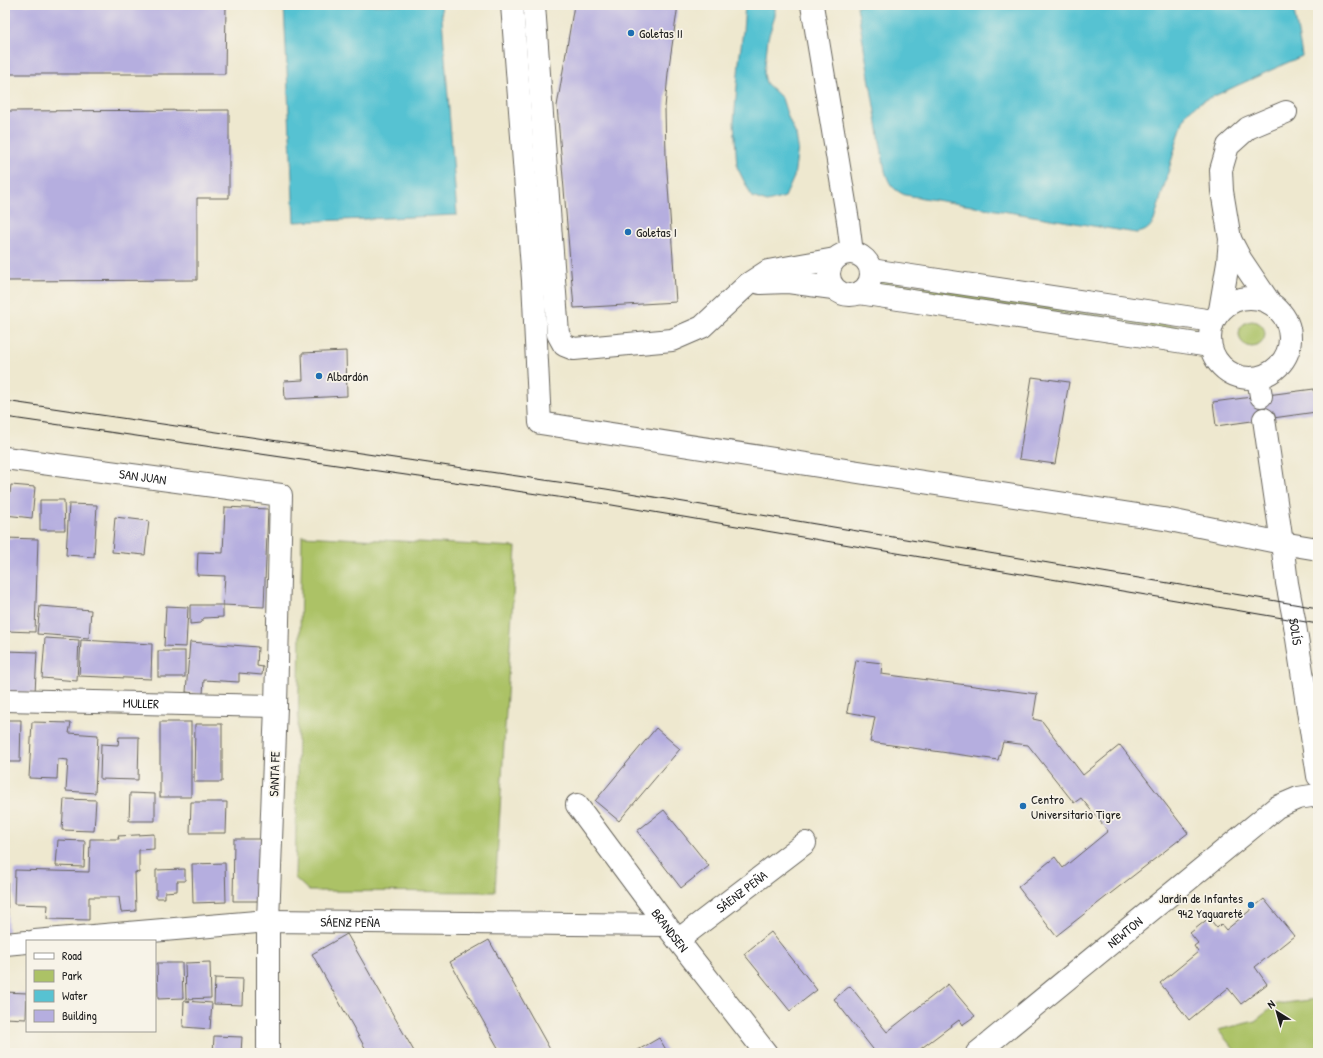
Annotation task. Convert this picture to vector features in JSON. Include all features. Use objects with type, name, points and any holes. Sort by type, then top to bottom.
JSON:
[{"type":"street","points":[[512,5],[533,282],[540,423],[1170,520],[1318,549]]},
{"type":"street","points":[[534,5],[558,334],[564,345],[574,349],[672,340],[702,327],[748,284],[768,271],[843,256],[858,254],[869,264],[871,270],[869,284],[865,290],[852,295],[845,295],[833,288],[830,281],[830,267],[843,256],[848,221],[812,5]]},
{"type":"street","points":[[1230,239],[1241,260],[1270,303],[1281,312],[1288,323],[1290,337],[1288,351],[1282,363],[1271,373],[1260,387],[1244,378],[1232,375],[1222,368],[1214,358],[1210,346],[1210,333],[1216,316],[1228,263],[1230,239],[1222,191],[1221,170],[1228,146],[1248,128],[1286,112]]},
{"type":"street","points":[[871,270],[1216,316]]},
{"type":"street","points":[[748,284],[788,282],[833,288]]},
{"type":"street","points":[[859,293],[1210,346]]},
{"type":"street","points":[[1216,316],[1230,303],[1243,298],[1257,298],[1270,303]]},
{"type":"street","name":"SOLÍS","points":[[1264,419],[1287,583],[1294,619],[1318,776]]},
{"type":"street","name":"SAN JUAN","points":[[5,458],[281,495]]},
{"type":"street","name":"SANTA FE","points":[[268,1053],[268,921],[276,706],[281,495]]},
{"type":"street","name":"MULLER","points":[[5,700],[276,706]]},
{"type":"street","name":"NEWTON","points":[[977,1053],[1277,807],[1298,798],[1318,796]]},
{"type":"street","name":"BRANDSEN","points":[[577,805],[672,932],[766,1053]]},
{"type":"street","name":"SÁENZ PEÑA","points":[[47,940],[268,921],[672,932],[806,843]]},
{"type":"street","points":[[5,944],[26,942]]},
{"type":"green space","points":[[881,280],[1196,329],[1195,334],[879,287]]},
{"type":"green space","points":[[1252,321],[1262,324],[1265,334],[1262,344],[1252,347],[1242,344],[1239,334],[1242,324]]},
{"type":"green space","points":[[302,536],[516,547],[495,892],[309,891],[295,878]]},
{"type":"green space","points":[[1318,999],[1318,1053],[1237,1053],[1218,1030],[1255,1021],[1277,1004]]},
{"type":"water","points":[[284,5],[441,5],[457,215],[294,222]]},
{"type":"water","points":[[745,5],[775,5],[775,16],[768,38],[764,74],[766,83],[782,98],[796,135],[798,147],[794,177],[785,197],[767,202],[752,197],[737,167],[734,122]]},
{"type":"water","points":[[1293,5],[1302,56],[1199,103],[1186,114],[1154,221],[1146,230],[1136,233],[905,195],[897,191],[890,183],[885,171],[857,6]]},
{"type":"building","points":[[5,5],[226,5],[225,74],[5,74]]},
{"type":"building","points":[[574,5],[678,5],[668,73],[665,108],[666,157],[676,302],[574,308],[557,106]]},
{"type":"building","points":[[229,110],[229,198],[197,198],[197,280],[5,281],[5,111]]},
{"type":"building","points":[[346,351],[347,396],[285,399],[284,381],[303,380],[302,353]]},
{"type":"building","points":[[1032,377],[1069,382],[1055,464],[1019,459]]},
{"type":"building","points":[[1314,389],[1316,412],[1216,426],[1213,402]]},
{"type":"building","points":[[11,485],[35,487],[32,518],[5,515],[5,492],[10,493]]},
{"type":"building","points":[[40,500],[64,500],[65,530],[40,530]]},
{"type":"building","points":[[69,504],[97,505],[94,557],[66,555]]},
{"type":"building","points":[[225,507],[268,509],[264,607],[223,605],[225,576],[197,575],[198,552],[223,553]]},
{"type":"building","points":[[115,517],[149,521],[145,555],[112,552]]},
{"type":"building","points":[[5,538],[38,539],[35,632],[5,631]]},
{"type":"building","points":[[190,605],[223,605],[223,617],[204,618],[200,623],[190,624]]},
{"type":"building","points":[[40,606],[91,610],[89,638],[37,634]]},
{"type":"building","points":[[166,606],[188,607],[186,647],[164,646]]},
{"type":"building","points":[[45,638],[79,640],[77,681],[42,678]]},
{"type":"building","points":[[81,640],[152,644],[151,679],[79,676]]},
{"type":"building","points":[[190,642],[258,647],[257,666],[263,667],[262,675],[239,673],[239,682],[204,680],[203,694],[186,692]]},
{"type":"building","points":[[6,651],[37,652],[35,693],[5,691]]},
{"type":"building","points":[[158,651],[185,651],[185,677],[158,677]]},
{"type":"building","points":[[856,660],[882,663],[881,674],[1037,694],[1033,719],[1042,721],[1083,775],[1120,745],[1188,833],[1056,936],[1018,887],[1055,857],[1063,868],[1108,831],[1081,798],[1074,803],[1028,745],[1003,742],[998,760],[870,742],[875,717],[847,712]]},
{"type":"building","points":[[5,720],[21,720],[20,762],[5,762]]},
{"type":"building","points":[[32,722],[71,723],[69,733],[98,735],[95,793],[66,791],[68,760],[58,759],[57,779],[29,778]]},
{"type":"building","points":[[160,722],[191,722],[191,797],[160,797]]},
{"type":"building","points":[[195,724],[222,724],[222,782],[194,782]]},
{"type":"building","points":[[656,728],[680,749],[619,821],[595,801]]},
{"type":"building","points":[[119,737],[139,737],[138,780],[100,779],[101,744],[118,745]]},
{"type":"building","points":[[130,793],[155,794],[155,821],[129,821]]},
{"type":"building","points":[[64,799],[96,800],[94,831],[62,830]]},
{"type":"building","points":[[191,802],[227,802],[226,833],[190,833]]},
{"type":"building","points":[[664,810],[709,866],[681,888],[637,831]]},
{"type":"building","points":[[154,834],[154,849],[139,850],[139,873],[135,872],[136,911],[121,912],[119,897],[89,897],[89,920],[47,919],[48,905],[14,904],[15,870],[89,872],[90,839],[119,839],[118,836]]},
{"type":"building","points":[[234,839],[263,839],[263,901],[233,901]]},
{"type":"building","points":[[58,840],[85,841],[84,867],[56,866]]},
{"type":"building","points":[[225,863],[226,902],[193,903],[192,864]]},
{"type":"building","points":[[5,867],[7,867],[8,932],[5,932]]},
{"type":"building","points":[[185,869],[185,881],[177,881],[177,891],[165,892],[165,898],[156,898],[156,870]]},
{"type":"building","points":[[1264,899],[1294,936],[1255,967],[1267,984],[1241,1004],[1228,988],[1189,1020],[1160,983],[1198,952],[1194,946],[1198,943],[1190,933],[1209,918],[1217,928],[1221,924],[1226,930]]},
{"type":"building","points":[[771,932],[817,990],[790,1011],[744,954]]},
{"type":"building","points":[[347,934],[415,1053],[368,1053],[312,954]]},
{"type":"building","points":[[489,940],[552,1053],[501,1053],[450,962]]},
{"type":"building","points":[[210,962],[211,998],[186,999],[185,963]]},
{"type":"building","points":[[157,963],[182,963],[183,998],[158,999]]},
{"type":"building","points":[[215,978],[243,979],[242,1005],[214,1004]]},
{"type":"building","points":[[948,984],[975,1016],[962,1025],[959,1020],[915,1053],[876,1053],[834,999],[850,986],[887,1032]]},
{"type":"building","points":[[5,992],[26,993],[26,1019],[5,1018]]},
{"type":"building","points":[[184,1001],[212,1003],[210,1029],[183,1027]]},
{"type":"building","points":[[214,1036],[242,1037],[241,1053],[213,1053]]},
{"type":"building","points":[[659,1038],[668,1053],[633,1053]]},
{"type":"tram line","points":[[5,401],[606,489],[1318,608]]},
{"type":"tram line","points":[[5,417],[606,504],[1318,624]]},
{"type":"place","name":"Goletas II","points":[[631,33]]},
{"type":"place","name":"Goletas I","points":[[628,232]]},
{"type":"place","name":"Albardón","points":[[319,376]]},
{"type":"place","name":"Centro Universitario Tigre","points":[[1023,806]]},
{"type":"place","name":"Jardín de Infantes 942 Yaguareté","points":[[1251,905]]}]
